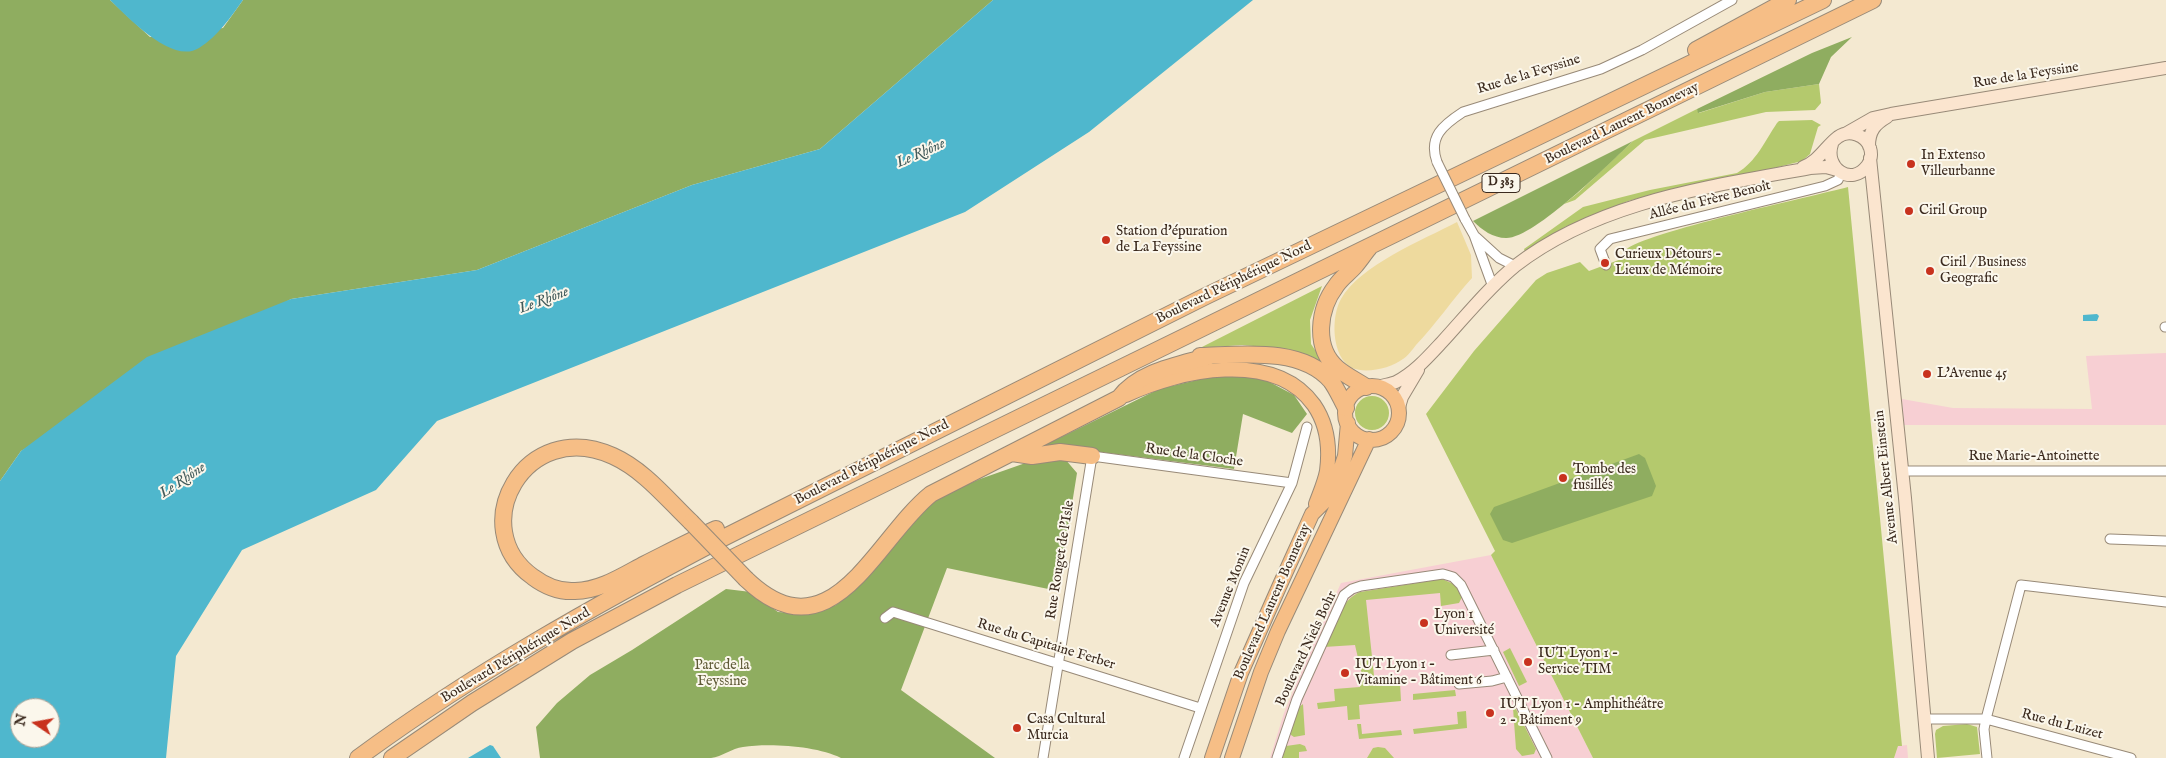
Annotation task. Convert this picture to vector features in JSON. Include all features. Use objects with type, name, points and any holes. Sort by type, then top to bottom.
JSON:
[{"type":"highway","points":[[1615,101],[1629,86],[1788,0]]},
{"type":"highway","name":"Boulevard Laurent Bonnevay","points":[[1402,200],[1615,101],[1823,0]]},
{"type":"highway","name":"Boulevard Laurent Bonnevay","points":[[1370,246],[1873,0]]},
{"type":"highway","name":"Boulevard Périphérique Nord","points":[[358,758],[466,683],[658,572],[1206,296],[1402,200]]},
{"type":"highway","points":[[1370,246],[1354,268],[1337,284],[1331,293],[1321,321],[1323,341],[1330,360],[1336,368],[1372,387]]},
{"type":"highway","name":"Boulevard Périphérique Nord","points":[[392,758],[472,703],[572,641],[668,589],[1370,246]]},
{"type":"highway","points":[[1143,357],[1165,361],[1184,357],[1232,354],[1261,355],[1305,364],[1317,370],[1332,382],[1347,415]]},
{"type":"highway","points":[[746,527],[720,527],[600,586],[574,592],[549,587],[539,582],[522,568],[509,546],[504,518],[507,498],[524,470],[532,462],[550,452],[573,447],[605,453],[633,468],[691,522],[746,579],[763,594],[784,604],[812,605],[832,599],[851,584],[921,502],[931,494],[1119,398],[1126,388],[1156,373],[1210,356]]},
{"type":"highway","points":[[1012,453],[1032,456],[1060,452],[1092,456]]},
{"type":"main road","points":[[1119,398],[1156,382],[1199,372],[1220,370],[1257,371],[1279,377],[1294,385],[1317,410],[1326,431],[1328,448],[1326,473],[1312,514]]},
{"type":"main road","points":[[1372,387],[1393,396],[1398,407],[1398,420],[1392,431],[1382,438],[1369,440],[1356,434],[1347,415],[1353,394],[1372,387]]},
{"type":"main road","name":"Boulevard Laurent Bonnevay","points":[[1212,758],[1241,673],[1312,514],[1326,500],[1335,485],[1345,456],[1347,415]]},
{"type":"main road","name":"Boulevard Laurent Bonnevay","points":[[1232,758],[1261,672],[1278,631],[1369,440]]},
{"type":"street","name":"Rue de la Feyssine","points":[[1493,287],[1474,235],[1433,152],[1435,138],[1446,125],[1463,112],[1601,69],[1642,50],[1732,0]]},
{"type":"street","name":"Rue de la Feyssine","points":[[1845,134],[1873,118],[1891,114],[2166,68]]},
{"type":"street","points":[[1844,172],[1864,169],[1870,152],[1869,136],[1873,128],[1891,114]]},
{"type":"street","points":[[1790,172],[1816,160],[1839,137],[1845,134],[1855,134],[1862,137],[1870,152]]},
{"type":"street","points":[[1832,144],[1830,158],[1844,172]]},
{"type":"street","name":"Avenue Albert Einstein","points":[[1870,152],[1928,758]]},
{"type":"street","points":[[1398,407],[1422,364],[1493,287],[1515,266],[1581,226],[1621,210],[1668,197],[1790,172],[1826,167],[1860,179],[1873,194]]},
{"type":"street","name":"Allée du Frère Benoît","points":[[1606,265],[1600,249],[1610,240],[1825,186],[1838,180],[1844,172]]},
{"type":"street","name":"Rue de la Feyssine","points":[[1474,235],[1499,258],[1515,266]]},
{"type":"street","points":[[1372,387],[1396,382],[1422,364]]},
{"type":"street","name":"Avenue Monin","points":[[1184,758],[1244,583],[1292,483],[1307,427]]},
{"type":"street","name":"Rue de la Cloche","points":[[1092,456],[1292,483]]},
{"type":"street","name":"Rue Rouget de l'Isle","points":[[1043,758],[1092,456]]},
{"type":"street","name":"Rue Marie-Antoinette","points":[[1902,471],[2166,471]]},
{"type":"street","points":[[2110,539],[2166,541]]},
{"type":"street","name":"Boulevard Niels Bohr","points":[[1277,758],[1297,698],[1342,600],[1352,589],[1443,574],[1453,577],[1461,585],[1547,758]]},
{"type":"street","points":[[1987,758],[1984,729],[2021,585],[2166,602]]},
{"type":"street","name":"Rue du Capitaine Ferber","points":[[885,618],[893,612],[1200,708]]},
{"type":"street","points":[[1451,655],[1494,650]]},
{"type":"street","points":[[1459,684],[1492,681],[1507,677]]},
{"type":"street","name":"Rue du Luizet","points":[[1924,719],[1986,719],[2131,758]]},
{"type":"shaded area","points":[[2166,353],[2166,425],[1904,425],[1902,399],[1953,408],[2092,409],[2086,356]]},
{"type":"shaded area","name":"Lyon 1 Université","points":[[1491,555],[1593,758],[1270,758],[1284,713],[1341,583]]},
{"type":"shaded area","points":[[1907,745],[1908,758],[1894,758],[1898,746]]},
{"type":"green space","points":[[0,0],[110,0],[150,37],[223,28],[243,0],[993,0],[820,149],[692,185],[477,270],[291,299],[21,451],[0,481]]},
{"type":"green space","points":[[1852,37],[1831,57],[1819,84],[1765,92],[1698,113],[1697,109],[1812,53]]},
{"type":"green space","points":[[1819,84],[1821,103],[1815,110],[1766,112],[1645,140],[1575,200],[1564,204],[1633,141],[1697,109],[1699,113],[1765,92]]},
{"type":"green space","points":[[1812,120],[1821,125],[1818,127],[1810,154],[1802,161],[1747,175],[1677,188],[1628,201],[1565,227],[1525,252],[1524,249],[1583,207],[1650,190],[1737,173],[1755,157],[1779,121]]},
{"type":"green space","points":[[1633,141],[1572,198],[1535,226],[1519,235],[1506,238],[1497,237],[1473,221]]},
{"type":"green space","points":[[1848,187],[1902,746],[1898,746],[1894,758],[1593,758],[1491,555],[1495,551],[1426,414],[1474,351],[1536,280],[1547,273],[1580,262],[1589,271],[1624,258],[1626,250],[1638,243],[1662,234]]},
{"type":"green space","points":[[1322,286],[1310,320],[1311,344],[1329,371],[1264,347],[1242,345],[1200,348]]},
{"type":"green space","points":[[1210,377],[1260,377],[1294,395],[1307,414],[1292,433],[1243,414],[1234,469],[1060,447],[1039,448],[1159,389]]},
{"type":"green space","points":[[1372,396],[1384,401],[1389,413],[1384,425],[1372,430],[1360,425],[1355,413],[1360,401]]},
{"type":"green space","points":[[1639,454],[1645,458],[1656,486],[1652,496],[1512,543],[1503,540],[1490,514],[1494,507]]},
{"type":"green space","name":"Parc de la Feyssine","points":[[1065,459],[1077,473],[1058,591],[947,568],[901,690],[995,758],[841,758],[807,748],[766,745],[739,748],[711,758],[540,758],[536,727],[557,703],[590,675],[726,589],[751,592],[778,612],[807,614],[836,605],[856,589],[914,519],[934,499],[980,479],[1034,460]]},
{"type":"green space","points":[[1442,579],[1456,585],[1462,597],[1459,603],[1441,606],[1440,593],[1366,600],[1375,685],[1400,683],[1401,701],[1359,705],[1360,719],[1348,720],[1347,706],[1318,709],[1317,703],[1335,701],[1334,689],[1360,687],[1361,671],[1355,645],[1324,647],[1347,601],[1360,592]]},
{"type":"green space","points":[[1510,648],[1527,682],[1519,686],[1503,652]]},
{"type":"green space","points":[[1455,690],[1456,696],[1413,700],[1413,694]]},
{"type":"green space","points":[[1303,704],[1305,735],[1294,737],[1291,735],[1293,722],[1298,709]]},
{"type":"green space","points":[[1515,707],[1536,749],[1534,754],[1522,756],[1516,749],[1513,708]]},
{"type":"green space","points":[[1466,711],[1467,728],[1414,734],[1413,729],[1458,724],[1457,712]]},
{"type":"green space","points":[[1357,724],[1361,724],[1362,734],[1401,730],[1402,735],[1359,739]]},
{"type":"green space","points":[[1967,724],[1977,727],[1980,754],[1937,758],[1936,730],[1943,726]]},
{"type":"green space","points":[[1300,744],[1305,746],[1307,751],[1299,752],[1299,758],[1282,758],[1286,746]]},
{"type":"green space","points":[[1373,748],[1385,748],[1394,758],[1367,758]]},
{"type":"sand","points":[[1457,222],[1471,255],[1472,278],[1405,358],[1392,365],[1372,370],[1358,370],[1345,363],[1337,346],[1335,325],[1338,306],[1350,287],[1362,275],[1393,254]]},
{"type":"water","points":[[110,0],[243,0],[212,38],[199,48],[188,52],[176,50],[151,37]]},
{"type":"water","name":"Le Rhône","points":[[993,0],[1253,0],[1089,132],[965,212],[437,421],[376,490],[242,550],[176,656],[166,758],[0,758],[0,481],[21,451],[147,357],[291,299],[477,270],[692,185],[820,149]]},
{"type":"water","points":[[2097,314],[2099,316],[2097,321],[2083,321],[2083,315]]},
{"type":"water","points":[[490,745],[493,746],[501,758],[468,758]]},
{"type":"place","name":"In Extenso Villeurbanne","points":[[1911,164]]},
{"type":"place","name":"Ciril Group","points":[[1909,211]]},
{"type":"place","name":"Station d'épuration de La Feyssine","points":[[1106,240]]},
{"type":"place","name":"Curieux Détours - Lieux de Mémoire","points":[[1605,263]]},
{"type":"place","name":"Ciril / Business Geografic","points":[[1930,271]]},
{"type":"place","name":"L'Avenue 45","points":[[1927,374]]},
{"type":"place","name":"Tombe des fusillés","points":[[1563,478]]},
{"type":"place","name":"Lyon 1 Université","points":[[1424,623]]},
{"type":"place","name":"IUT Lyon 1 - Service TIM","points":[[1528,662]]},
{"type":"place","name":"IUT Lyon 1 - Vitamine - Bâtiment 6","points":[[1345,673]]},
{"type":"place","name":"IUT Lyon 1 - Amphithéâtre 2 - Bâtiment 9","points":[[1490,713]]},
{"type":"place","name":"Casa Cultural Murcia","points":[[1017,728]]}]
